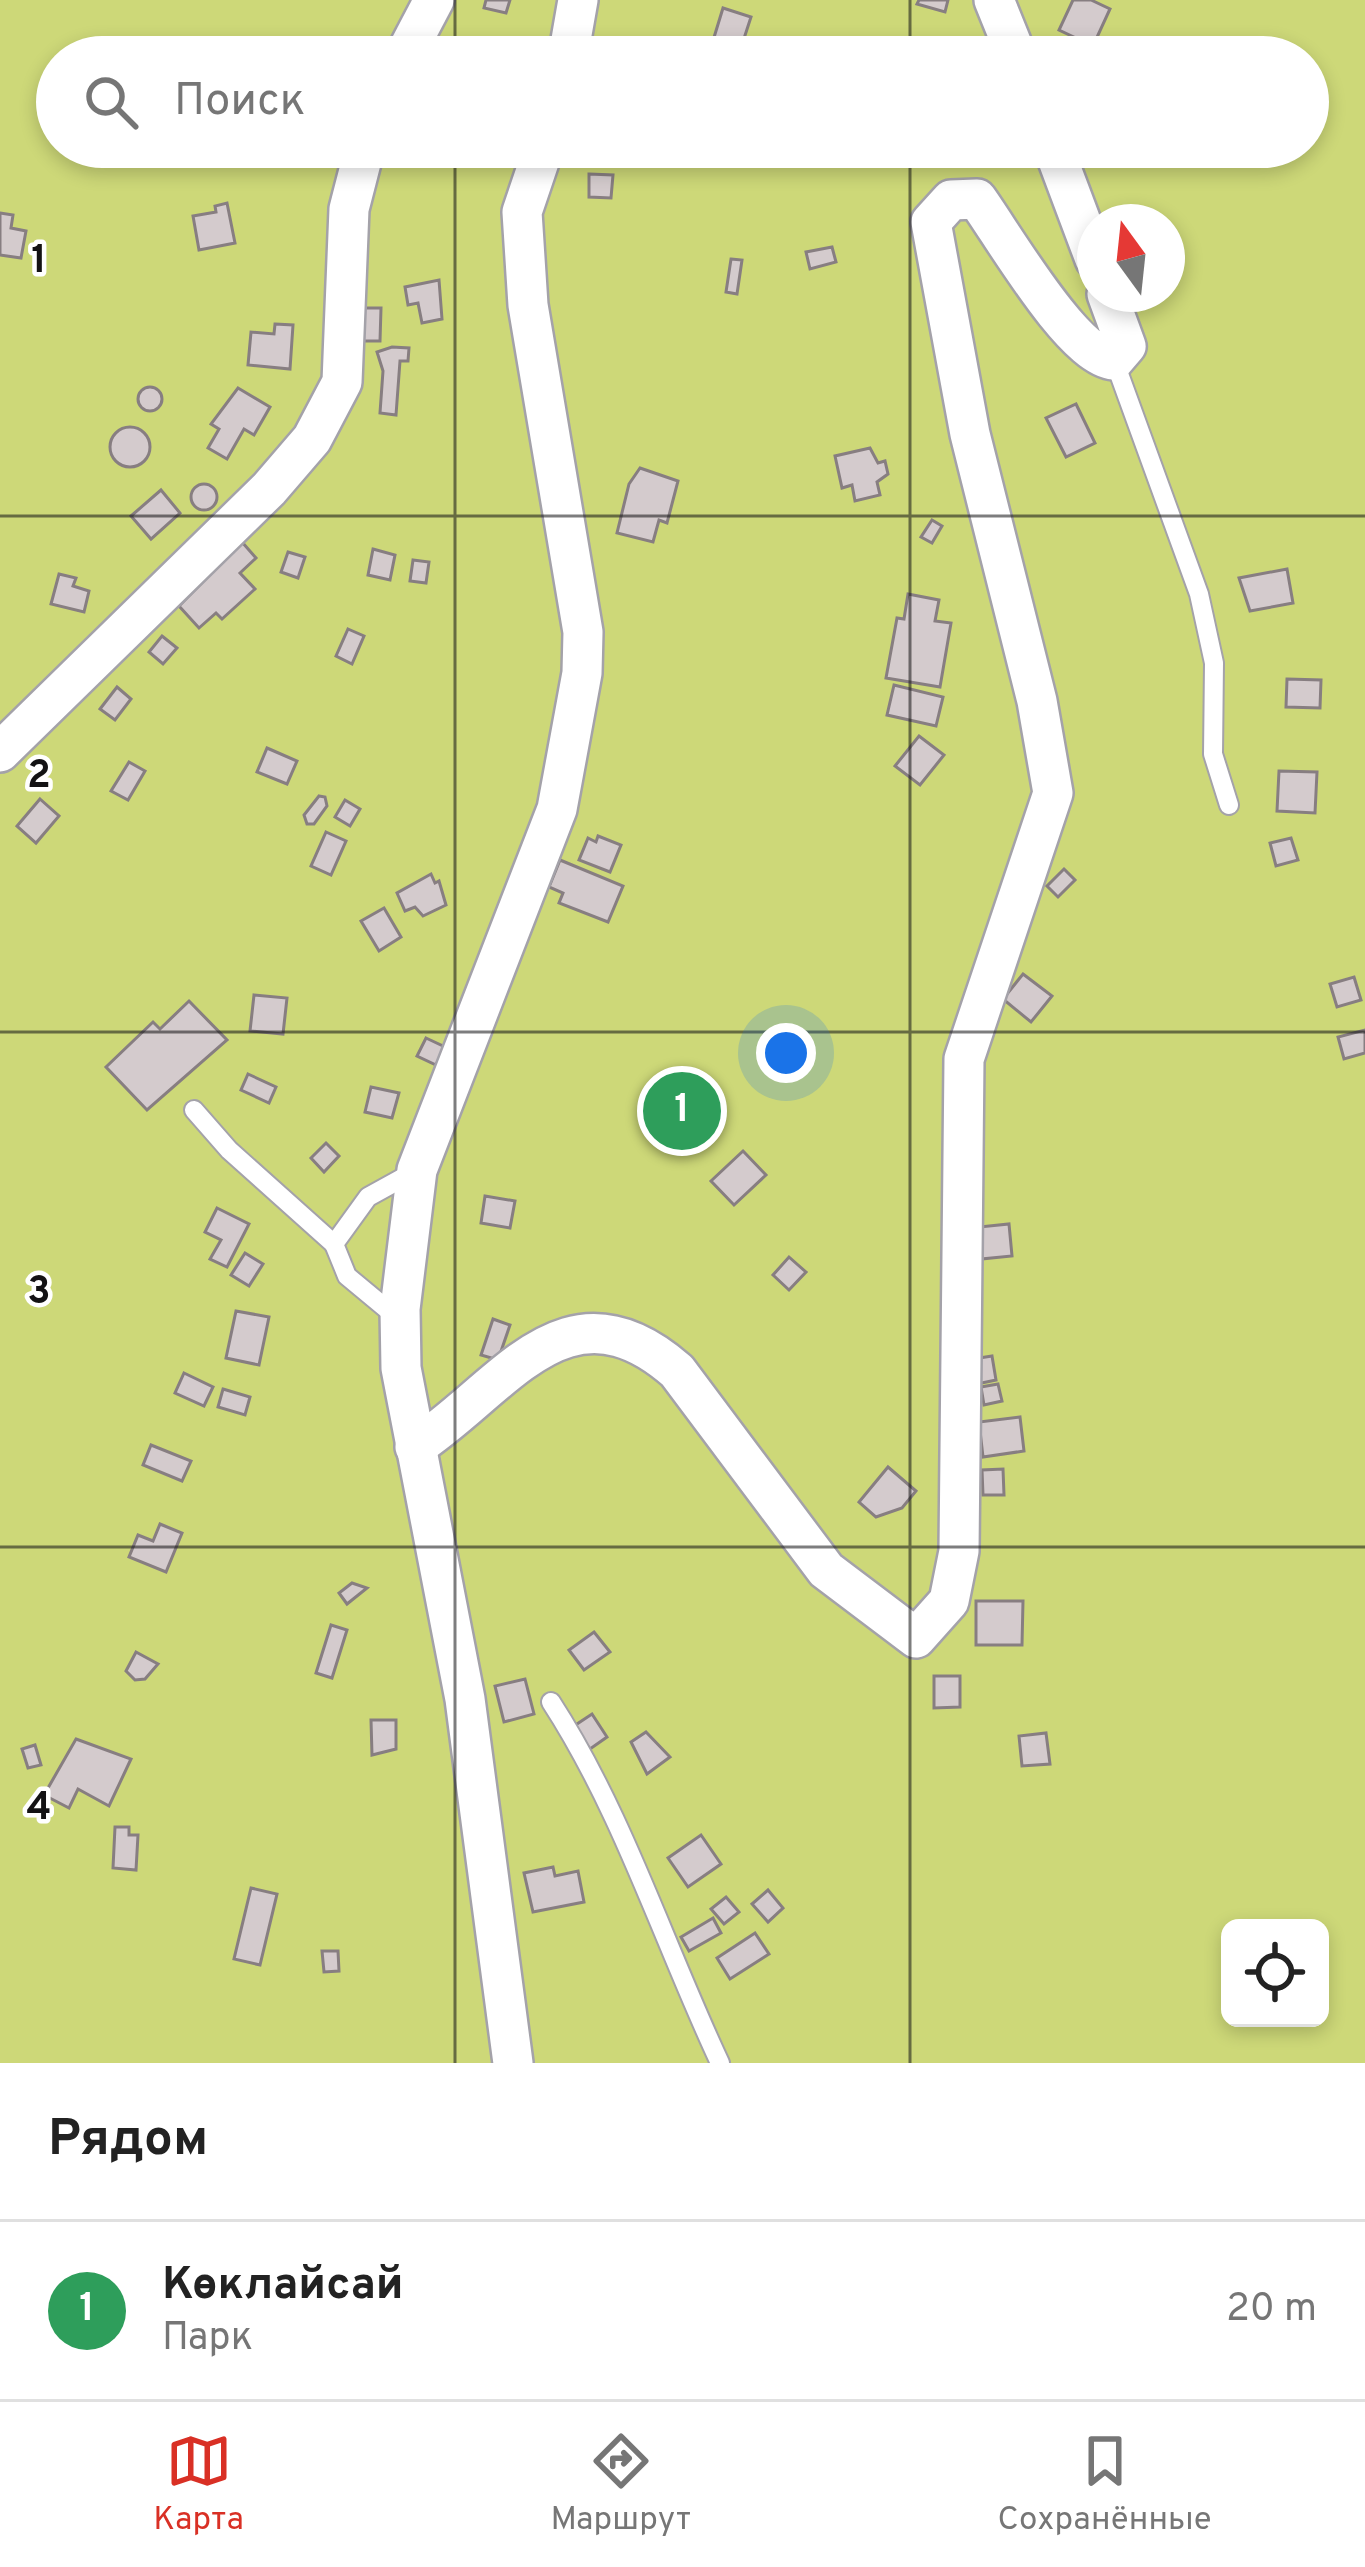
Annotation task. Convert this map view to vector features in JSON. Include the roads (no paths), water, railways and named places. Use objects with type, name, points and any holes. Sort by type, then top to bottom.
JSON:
[{"type":"street","points":[[415,36],[434,0]]},
{"type":"street","points":[[572,36],[578,0]]},
{"type":"street","points":[[994,0],[1009,36]]},
{"type":"street","points":[[0,752],[269,489],[313,440],[342,382],[349,209],[360,168]]},
{"type":"street","points":[[513,2063],[464,1699],[400,1368],[400,1320],[417,1170],[557,809],[582,673],[583,632],[528,305],[522,212],[537,168]]},
{"type":"street","points":[[1061,168],[1077,211]]},
{"type":"street","points":[[416,1447],[449,1425],[540,1345],[576,1334],[616,1335],[657,1354],[676,1371],[826,1570],[916,1639],[949,1601],[959,1551],[964,1059],[1053,794],[1037,701],[970,434],[931,222],[938,210],[964,196],[977,199],[1093,356],[1114,360],[1126,346],[1114,312]]},
{"type":"lane","points":[[1114,360],[1199,594],[1214,663],[1213,754],[1229,805]]},
{"type":"lane","points":[[194,1110],[229,1150],[334,1244],[347,1276],[400,1320]]},
{"type":"lane","points":[[334,1244],[368,1197],[417,1170]]},
{"type":"lane","points":[[551,1702],[573,1736],[647,1894],[720,2063]]},
{"type":"place","name":"Көклайсай","points":[[682,1111]]}]
